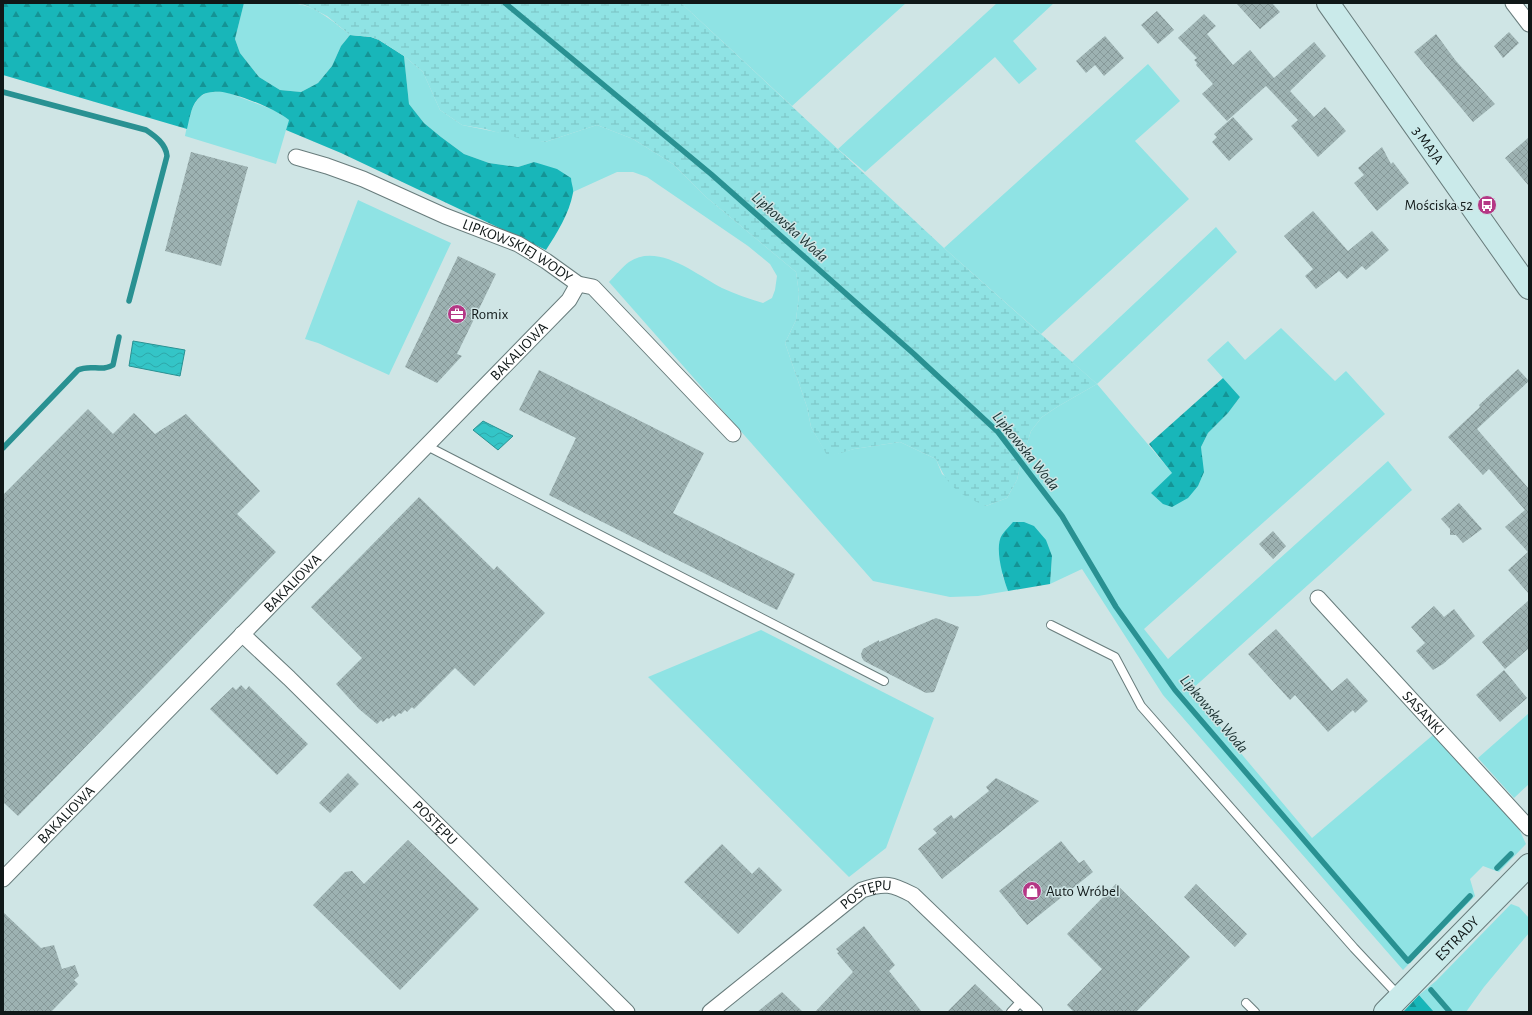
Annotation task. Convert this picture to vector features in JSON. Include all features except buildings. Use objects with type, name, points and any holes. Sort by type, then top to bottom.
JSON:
[{"type":"main road","name":"3 MAJA","points":[[1328,3],[1529,288]]},
{"type":"main road","name":"ESTRADY","points":[[1385,1012],[1529,865]]},
{"type":"street","points":[[1513,3],[1529,24]]},
{"type":"street","name":"LIPKOWSKIEJ WODY","points":[[296,157],[363,179],[445,216],[518,244],[546,261],[578,284],[593,287],[733,434]]},
{"type":"street","name":"BAKALIOWA","points":[[3,879],[569,300],[578,284]]},
{"type":"street","name":"SASANKI","points":[[1318,598],[1529,828]]},
{"type":"street","name":"POSTĘPU","points":[[242,634],[289,678],[627,1012]]},
{"type":"street","name":"POSTĘPU","points":[[710,1012],[862,890],[876,885],[898,887],[913,895],[1035,1012]]},
{"type":"lane","points":[[427,446],[884,681]]},
{"type":"lane","points":[[1051,625],[1115,657],[1141,706],[1354,948],[1400,997]]},
{"type":"lane","points":[[1011,1012],[1022,1000]]},
{"type":"lane","points":[[1246,1003],[1254,1012]]},
{"type":"green space","points":[[284,2],[306,6],[324,15],[350,35],[341,46],[332,66],[318,83],[301,92],[280,90],[259,77],[240,53],[235,39],[244,3]]},
{"type":"green space","points":[[3,3],[244,3],[235,39],[240,53],[259,77],[280,90],[301,92],[318,83],[332,66],[341,46],[350,35],[371,37],[379,40],[404,56],[409,104],[424,123],[464,154],[489,163],[518,167],[534,162],[557,169],[571,178],[573,191],[569,208],[566,216],[546,250],[341,153],[286,130],[289,120],[260,104],[242,97],[221,92],[210,92],[203,94],[193,107],[187,129],[3,75]]},
{"type":"green space","points":[[293,3],[681,3],[944,248],[1097,384],[1042,417],[1031,431],[1017,480],[1007,498],[986,506],[968,498],[955,488],[940,469],[936,459],[900,442],[854,449],[828,457],[811,427],[807,407],[785,343],[796,320],[799,294],[796,272],[706,197],[673,164],[633,139],[597,125],[545,142],[525,140],[485,129],[462,125],[440,110],[423,72],[404,56],[379,40],[371,37],[350,35],[327,16],[305,5]]},
{"type":"green space","points":[[681,3],[906,3],[792,106]]},
{"type":"green space","points":[[997,3],[1054,3],[1013,41],[1037,69],[1019,84],[995,57],[865,172],[838,149]]},
{"type":"green space","points":[[404,56],[423,72],[440,110],[462,125],[545,142],[597,125],[633,139],[673,164],[706,197],[796,272],[799,294],[796,320],[785,343],[807,407],[811,427],[828,456],[854,449],[900,442],[936,459],[942,474],[986,506],[1007,498],[1017,480],[1031,431],[1042,417],[1097,384],[1173,474],[1151,493],[1202,458],[1201,447],[1208,433],[1228,413],[1240,397],[1207,360],[1228,341],[1245,360],[1281,328],[1335,381],[1346,371],[1385,414],[1144,629],[1168,659],[1388,461],[1412,490],[1191,690],[1244,757],[1312,838],[1433,735],[1518,827],[1526,844],[1499,872],[1483,866],[1470,879],[1475,896],[1403,970],[1163,695],[1082,569],[1050,584],[1052,556],[1002,574],[1008,591],[978,596],[950,597],[873,581],[609,282],[629,262],[640,257],[652,256],[665,258],[677,263],[722,288],[763,303],[772,298],[775,290],[777,276],[770,264],[748,246],[647,177],[633,172],[617,172],[573,192],[570,178],[534,162],[518,167],[489,163],[464,154],[424,123],[409,104]]},
{"type":"green space","points":[[1148,64],[1180,101],[1135,141],[1189,199],[1041,334],[944,248]]},
{"type":"green space","points":[[209,92],[226,92],[279,112],[289,120],[276,164],[185,136],[195,104],[198,99]]},
{"type":"green space","points":[[358,200],[451,243],[389,375],[318,343],[305,339]]},
{"type":"green space","points":[[1216,227],[1237,252],[1097,384],[1072,362]]},
{"type":"green space","points":[[1223,378],[1240,397],[1228,413],[1208,433],[1201,447],[1204,472],[1198,486],[1188,498],[1172,507],[1163,504],[1151,493],[1172,473],[1149,444]]},
{"type":"green space","points":[[1013,522],[1024,522],[1034,526],[1046,540],[1052,556],[1050,584],[1008,591],[1002,571],[999,547],[1002,535]]},
{"type":"green space","points":[[761,630],[934,718],[886,848],[849,877],[648,677]]},
{"type":"green space","points":[[1529,713],[1529,784],[1514,798],[1478,758]]},
{"type":"green space","points":[[1511,904],[1519,907],[1529,918],[1529,933],[1484,987],[1466,1012],[1434,1012],[1419,995],[1436,981]]},
{"type":"green space","points":[[1419,995],[1434,1012],[1403,1012]]},
{"type":"water","points":[[133,341],[185,350],[180,376],[129,366]]},
{"type":"water","points":[[483,421],[513,436],[498,450],[473,430]]},
{"type":"waterway","name":"Lipkowska Woda","points":[[505,3],[711,174],[914,354],[998,432],[1062,516],[1116,607],[1175,690],[1408,961],[1470,896]]},
{"type":"waterway","points":[[3,92],[146,130],[165,148],[167,156],[129,301]]},
{"type":"waterway","points":[[3,448],[78,370],[82,368],[105,368],[113,365],[119,337]]},
{"type":"waterway","points":[[1497,868],[1511,854]]},
{"type":"waterway","name":"Lipkowska Woda","points":[[1431,990],[1450,1012]]},
{"type":"place","name":"Mościska 52","points":[[1487,205]]},
{"type":"place","name":"Romix","points":[[457,314]]},
{"type":"place","name":"Auto Wróbel","points":[[1032,891]]}]
